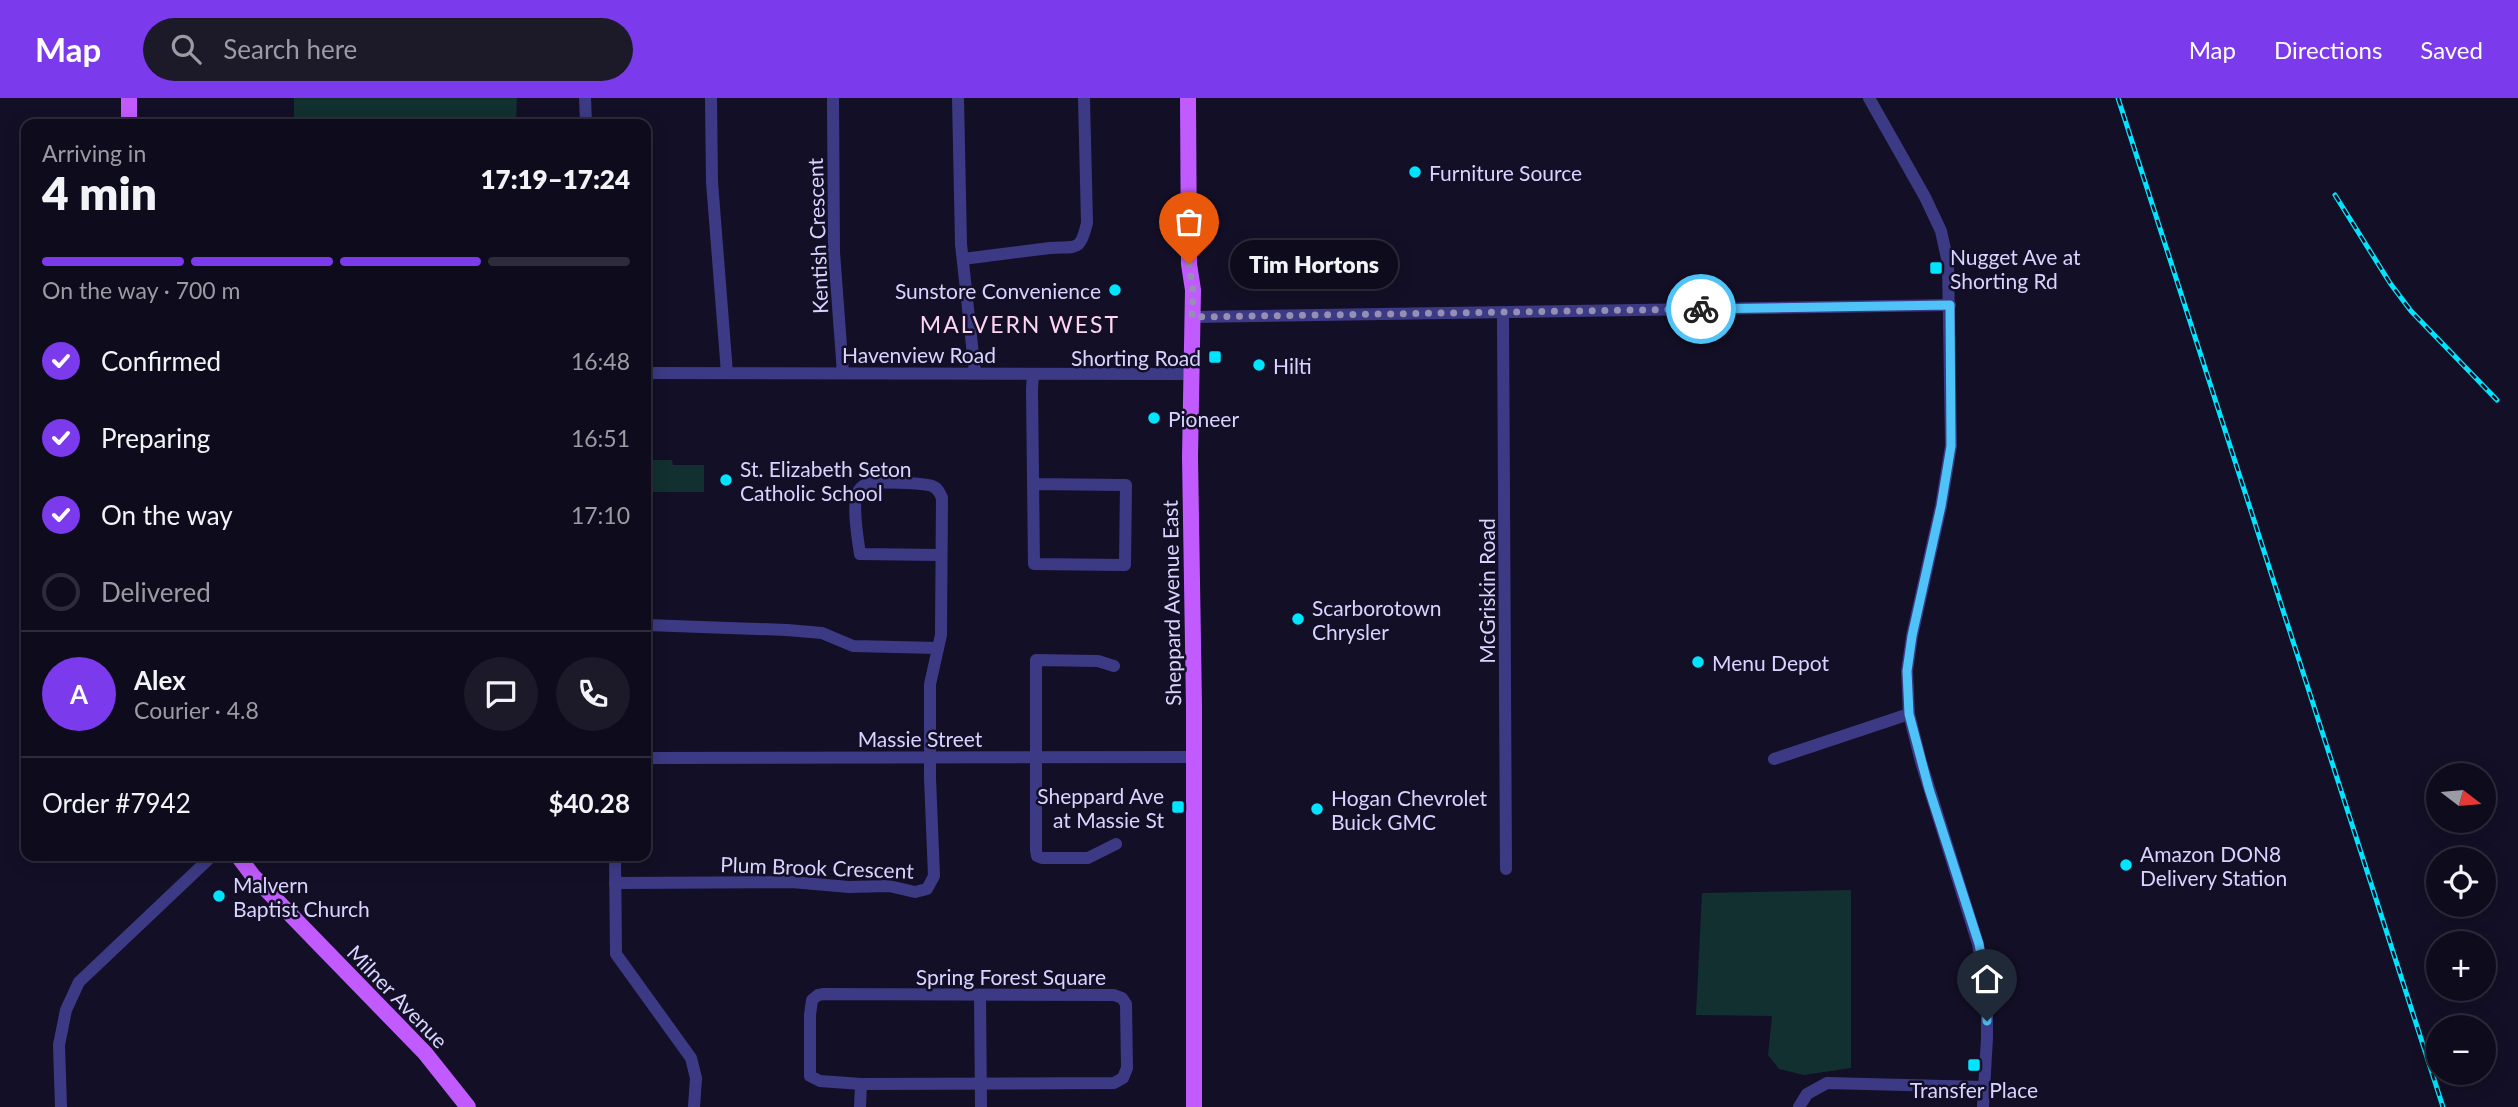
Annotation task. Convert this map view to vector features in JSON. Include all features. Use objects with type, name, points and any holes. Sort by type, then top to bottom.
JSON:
[{"type":"main road","points":[[129,98],[129,119]]},
{"type":"main road","name":"Sheppard Avenue East","points":[[1188,98],[1189,264],[1193,290],[1191,374],[1194,1107]]},
{"type":"main road","name":"Milner Avenue","points":[[242,861],[253,876],[425,1054],[468,1107]]},
{"type":"street","points":[[585,98],[586,119]]},
{"type":"street","points":[[710,98],[712,182],[727,373]]},
{"type":"street","name":"Kentish Crescent","points":[[833,98],[834,252],[843,373]]},
{"type":"street","points":[[958,98],[959,198],[975,373]]},
{"type":"street","points":[[963,259],[1058,248],[1064,250],[1079,246],[1084,239],[1087,223],[1084,98]]},
{"type":"street","points":[[1869,98],[1925,197],[1941,232],[1948,263],[1951,446],[1907,671],[1909,714],[1929,789],[1979,944],[1987,1004],[1983,1107]]},
{"type":"street","points":[[1192,317],[1950,305]]},
{"type":"street","name":"McGriskin Road","points":[[1503,313],[1506,870]]},
{"type":"street","name":"Havenview Road","points":[[651,373],[1191,374]]},
{"type":"street","points":[[1032,375],[1033,484],[1034,564],[1125,565],[1126,485],[1033,484]]},
{"type":"street","points":[[930,758],[930,684],[941,635],[942,498],[933,486],[921,484],[868,483],[860,488],[856,495],[856,504],[860,554],[941,555]]},
{"type":"street","points":[[651,625],[787,629],[822,633],[853,646],[937,648]]},
{"type":"street","points":[[1114,666],[1098,661],[1036,660],[1037,856],[1088,858],[1116,844]]},
{"type":"street","points":[[1774,759],[1909,714]]},
{"type":"street","name":"Massie Street","points":[[651,758],[1193,757]]},
{"type":"street","name":"Plum Brook Crescent","points":[[615,883],[792,882],[849,887],[889,886],[922,891],[930,885],[934,876],[930,758]]},
{"type":"street","points":[[61,1107],[59,1045],[66,1010],[79,982],[207,861]]},
{"type":"street","points":[[615,861],[616,954],[691,1058],[696,1078],[694,1107]]},
{"type":"street","name":"Spring Forest Square","points":[[818,995],[980,995],[1114,995],[1122,998],[1126,1004],[1127,1068],[1123,1078],[1114,1083],[861,1084],[820,1081],[810,1076],[810,1015],[812,1000],[818,995]]},
{"type":"street","points":[[980,995],[981,1107]]},
{"type":"street","points":[[1798,1107],[1807,1094],[1827,1083],[1984,1087]]},
{"type":"street","points":[[860,1107],[861,1084]]},
{"type":"green space","points":[[294,98],[517,98],[516,119],[294,119]]},
{"type":"green space","points":[[651,460],[672,460],[673,465],[704,465],[704,492],[651,492]]},
{"type":"green space","points":[[1851,890],[1851,1068],[1804,1075],[1779,1069],[1768,1055],[1772,1016],[1696,1015],[1702,893]]},
{"type":"railway","points":[[2118,98],[2443,1107]]},
{"type":"railway","points":[[2335,195],[2390,283],[2411,311],[2497,400]]},
{"type":"way so far","points":[[1189,264],[1193,290],[1192,317],[1701,309]]},
{"type":"place","name":"Furniture Source","points":[[1415,172]]},
{"type":"place","name":"Tim Hortons","points":[[1189,264]]},
{"type":"place","name":"Nugget Ave at Shorting Rd","points":[[1936,268]]},
{"type":"place","name":"Sunstore Convenience","points":[[1115,290]]},
{"type":"place","name":"Shorting Road","points":[[1215,357]]},
{"type":"place","name":"Hilti","points":[[1259,365]]},
{"type":"place","name":"Pioneer","points":[[1154,418]]},
{"type":"place","name":"St. Elizabeth Seton Catholic School","points":[[726,480]]},
{"type":"place","name":"Scarborotown Chrysler","points":[[1298,619]]},
{"type":"place","name":"Menu Depot","points":[[1698,662]]},
{"type":"place","name":"Sheppard Ave at Massie St","points":[[1178,807]]},
{"type":"place","name":"Hogan Chevrolet Buick GMC","points":[[1317,809]]},
{"type":"place","name":"Amazon DON8 Delivery Station","points":[[2126,865]]},
{"type":"place","name":"Malvern Baptist Church","points":[[219,896]]},
{"type":"place","name":"Transfer Place","points":[[1974,1065]]},
{"type":"district","name":"MALVERN WEST","points":[[1020,324]]},
{"type":"route","points":[[1701,309],[1950,305],[1951,446],[1941,506],[1912,636],[1907,671],[1909,714],[1953,868],[1979,944],[1985,978],[1987,1021]]}]
